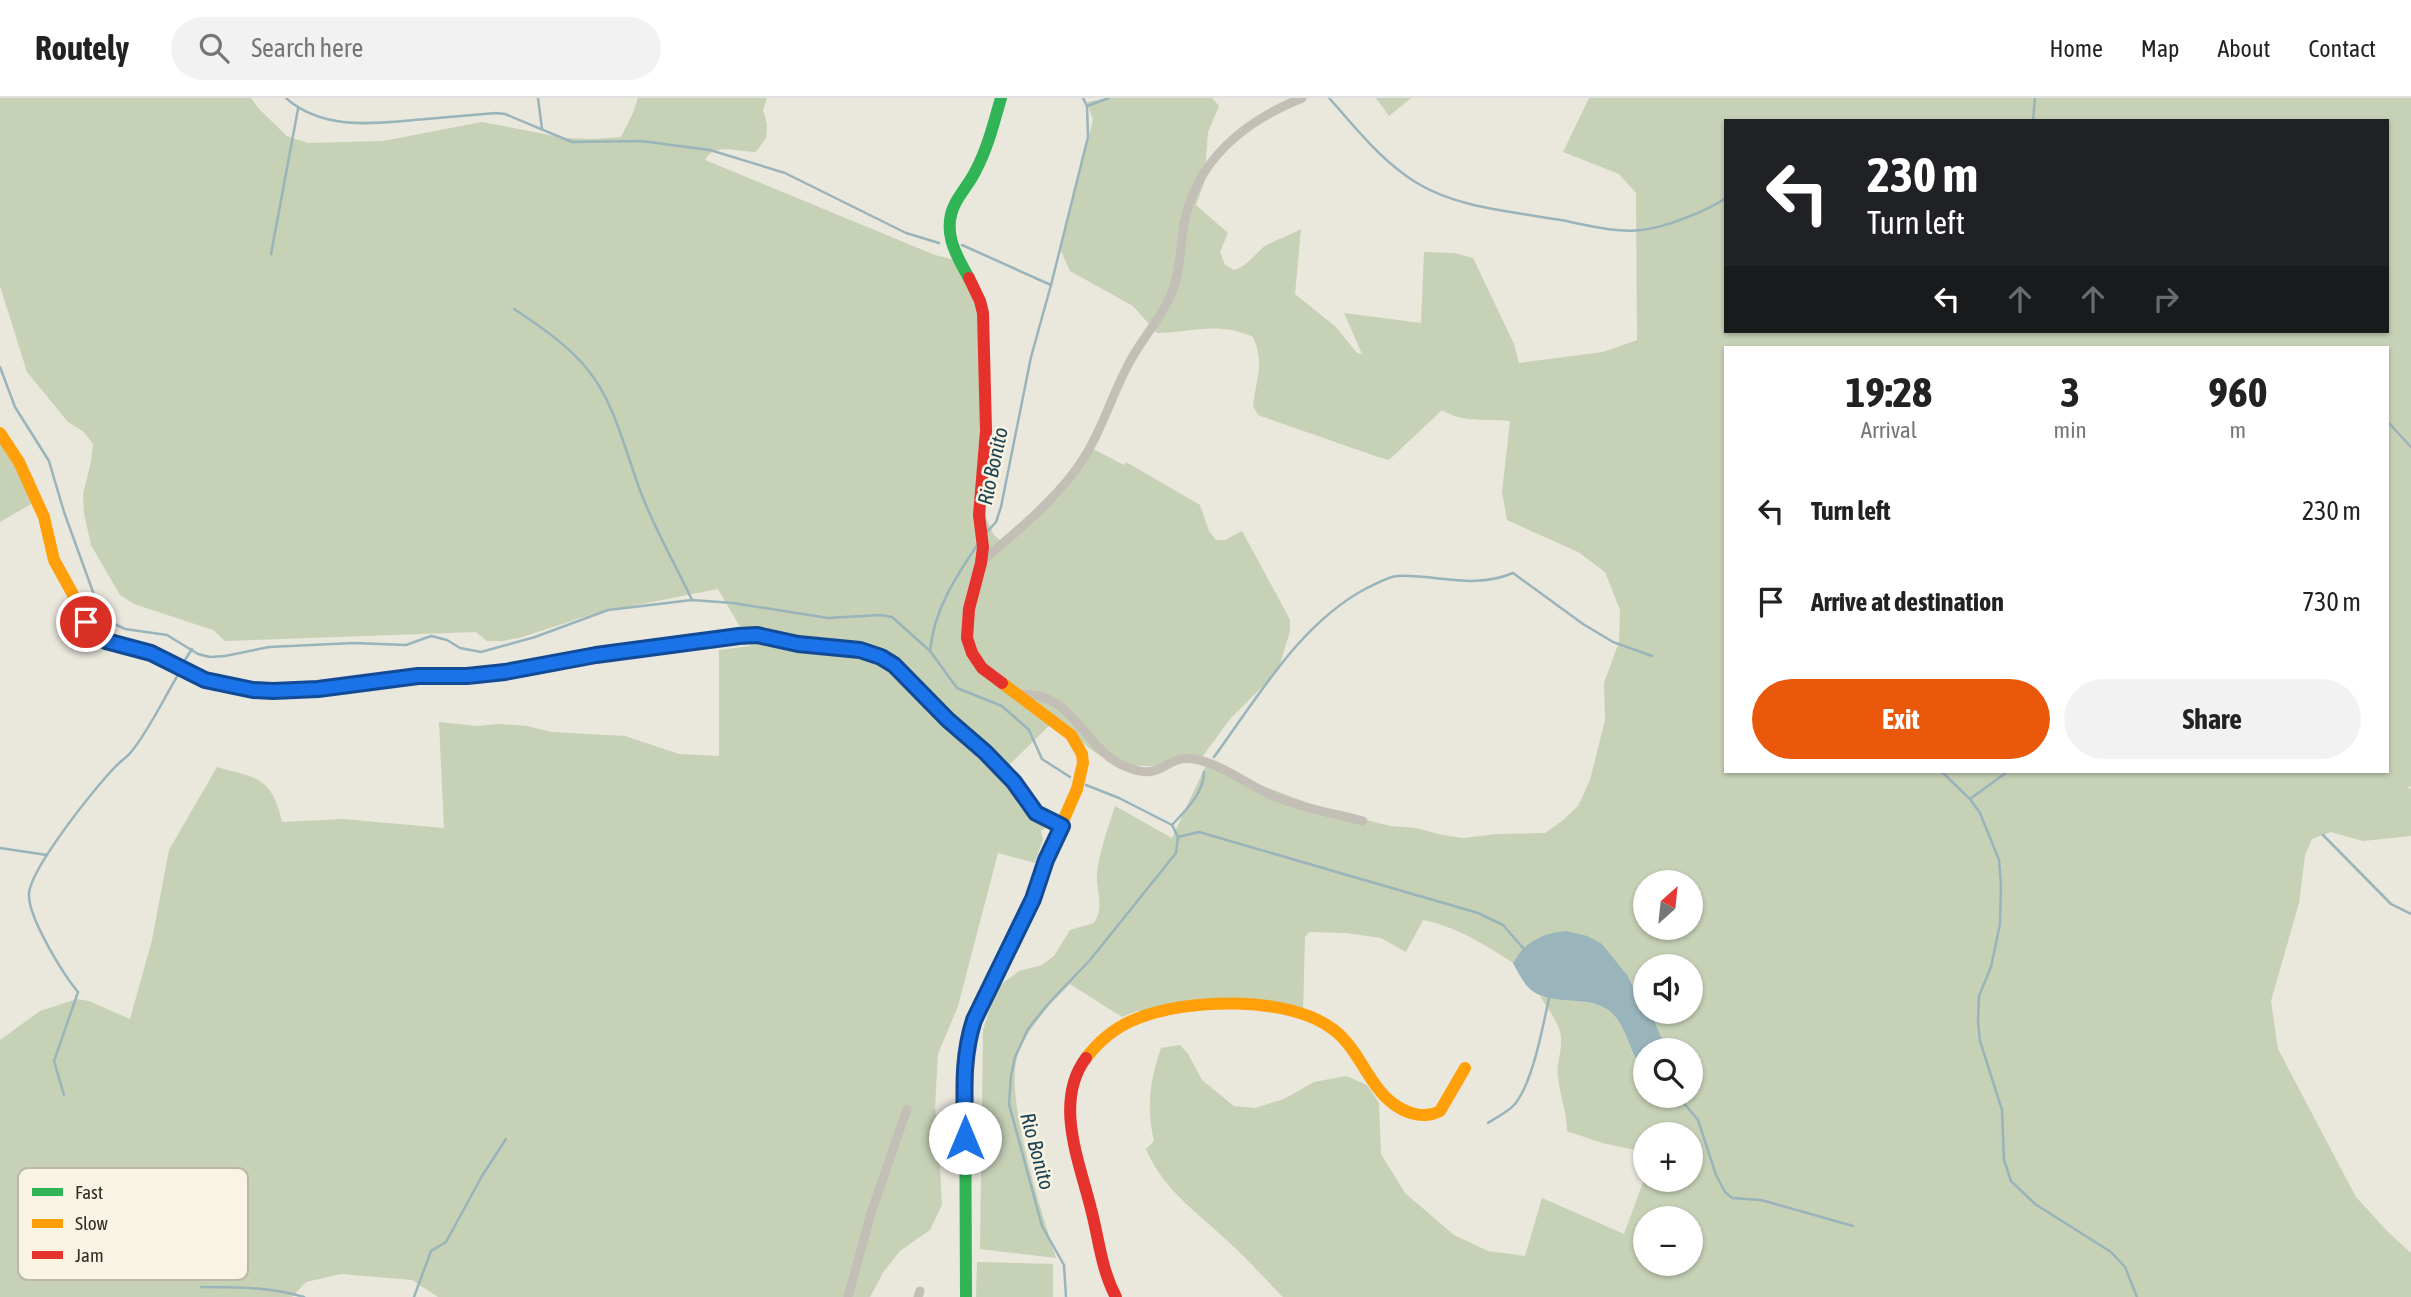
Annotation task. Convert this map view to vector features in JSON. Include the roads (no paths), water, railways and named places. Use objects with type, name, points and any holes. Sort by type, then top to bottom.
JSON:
[{"type":"street","points":[[966,1297],[965,1051],[974,1020],[1033,899],[1046,860],[1077,789],[1083,764],[1082,754],[1071,735],[982,668],[975,661],[967,640],[966,618],[981,562],[979,517],[987,418],[983,312],[974,284],[951,247],[948,227],[956,200],[976,170],[1001,98]]},
{"type":"street","points":[[981,562],[1013,535],[1065,483],[1085,457],[1126,368],[1168,300],[1177,273],[1185,221],[1201,175],[1216,155],[1237,136],[1263,117],[1303,98]]},
{"type":"street","points":[[0,433],[19,462],[44,517],[54,560],[92,629],[106,641],[151,653],[205,680],[253,690],[318,689],[418,676],[467,676],[512,671],[596,655],[757,635],[798,644],[860,650],[894,665],[948,720],[995,762],[1024,793],[1036,813],[1062,826]]},
{"type":"street","points":[[1018,695],[1039,695],[1062,708],[1080,723],[1104,753],[1115,762],[1137,771],[1150,773],[1181,758],[1194,759],[1291,803],[1363,821]]},
{"type":"street","points":[[1116,1297],[1101,1264],[1093,1215],[1077,1165],[1073,1124],[1073,1095],[1077,1073],[1091,1052],[1110,1034],[1139,1018],[1187,1007],[1243,1005],[1294,1011],[1313,1017],[1336,1031],[1355,1052],[1384,1096],[1405,1111],[1422,1115],[1434,1115],[1440,1111],[1465,1068]]},
{"type":"street","points":[[848,1297],[872,1213],[907,1108]]},
{"type":"water","points":[[1566,931],[1587,936],[1602,944],[1628,976],[1633,987],[1633,1024],[1656,1024],[1662,1038],[1633,1038],[1633,1052],[1620,1023],[1604,1007],[1583,1001],[1550,998],[1531,990],[1513,963],[1529,944],[1550,934]]},
{"type":"waterway","points":[[286,98],[301,109],[334,121],[371,123],[496,113],[505,114],[572,142],[641,141],[710,150],[785,173],[906,233],[939,243]]},
{"type":"waterway","points":[[538,98],[542,129]]},
{"type":"waterway","name":"Rio Bonito","points":[[986,533],[996,522],[1001,507],[1031,357],[1088,137],[1087,106],[1083,98]]},
{"type":"waterway","name":"Rio Bonito","points":[[1087,106],[1109,98]]},
{"type":"waterway","points":[[1329,98],[1392,165],[1417,183],[1468,204],[1631,231],[1650,229],[1685,218],[1724,199]]},
{"type":"waterway","points":[[2033,119],[2035,98]]},
{"type":"waterway","points":[[271,254],[298,109]]},
{"type":"waterway","points":[[962,245],[1051,285]]},
{"type":"waterway","points":[[514,309],[563,345],[598,384],[614,415],[648,511],[692,600]]},
{"type":"waterway","points":[[0,367],[15,407],[49,461],[64,512],[97,603],[110,622],[125,629],[167,635],[198,654],[210,657],[269,647],[354,643],[406,645],[431,636],[447,640],[460,648],[481,652],[535,637],[608,610],[692,600],[733,603],[828,618],[880,615],[892,617],[930,651],[957,688],[1002,706],[1029,730],[1042,759],[1070,777]]},
{"type":"waterway","points":[[2389,423],[2411,447]]},
{"type":"waterway","name":"Rio Bonito","points":[[930,651],[941,608],[978,544]]},
{"type":"waterway","points":[[1214,757],[1264,686],[1301,641],[1343,603],[1367,588],[1393,577],[1469,581],[1498,578],[1513,573],[1583,624],[1613,642],[1652,656]]},
{"type":"waterway","points":[[183,663],[192,649]]},
{"type":"waterway","points":[[64,1095],[54,1061],[78,992],[55,959],[40,930],[29,893],[52,847],[94,791],[137,744],[178,675]]},
{"type":"waterway","points":[[1172,825],[1197,794],[1204,772]]},
{"type":"waterway","points":[[1943,773],[1970,799],[1980,813],[1999,860],[2000,924],[1991,967],[1979,996],[1978,1021],[1980,1041],[2002,1110],[2004,1160],[2011,1181],[2035,1204],[2111,1252],[2125,1267],[2137,1297]]},
{"type":"waterway","points":[[1970,799],[2006,773]]},
{"type":"waterway","name":"Rio Bonito","points":[[1066,1297],[1064,1265],[1042,1226],[1009,1104],[1015,1057],[1028,1029],[1090,960],[1176,853],[1178,837],[1172,825],[1119,798],[1086,785]]},
{"type":"waterway","points":[[1178,837],[1199,832],[1478,913],[1503,925],[1524,949]]},
{"type":"waterway","points":[[2323,835],[2391,904],[2411,914]]},
{"type":"waterway","points":[[0,848],[47,855]]},
{"type":"waterway","points":[[1488,1123],[1512,1107],[1522,1094],[1537,1051],[1550,994]]},
{"type":"waterway","points":[[1688,1108],[1698,1120],[1716,1175],[1725,1192],[1732,1198],[1761,1200],[1853,1226]]},
{"type":"waterway","points":[[414,1297],[431,1251],[446,1242],[482,1176],[506,1139]]},
{"type":"waterway","points":[[201,1287],[265,1289],[304,1297]]}]
